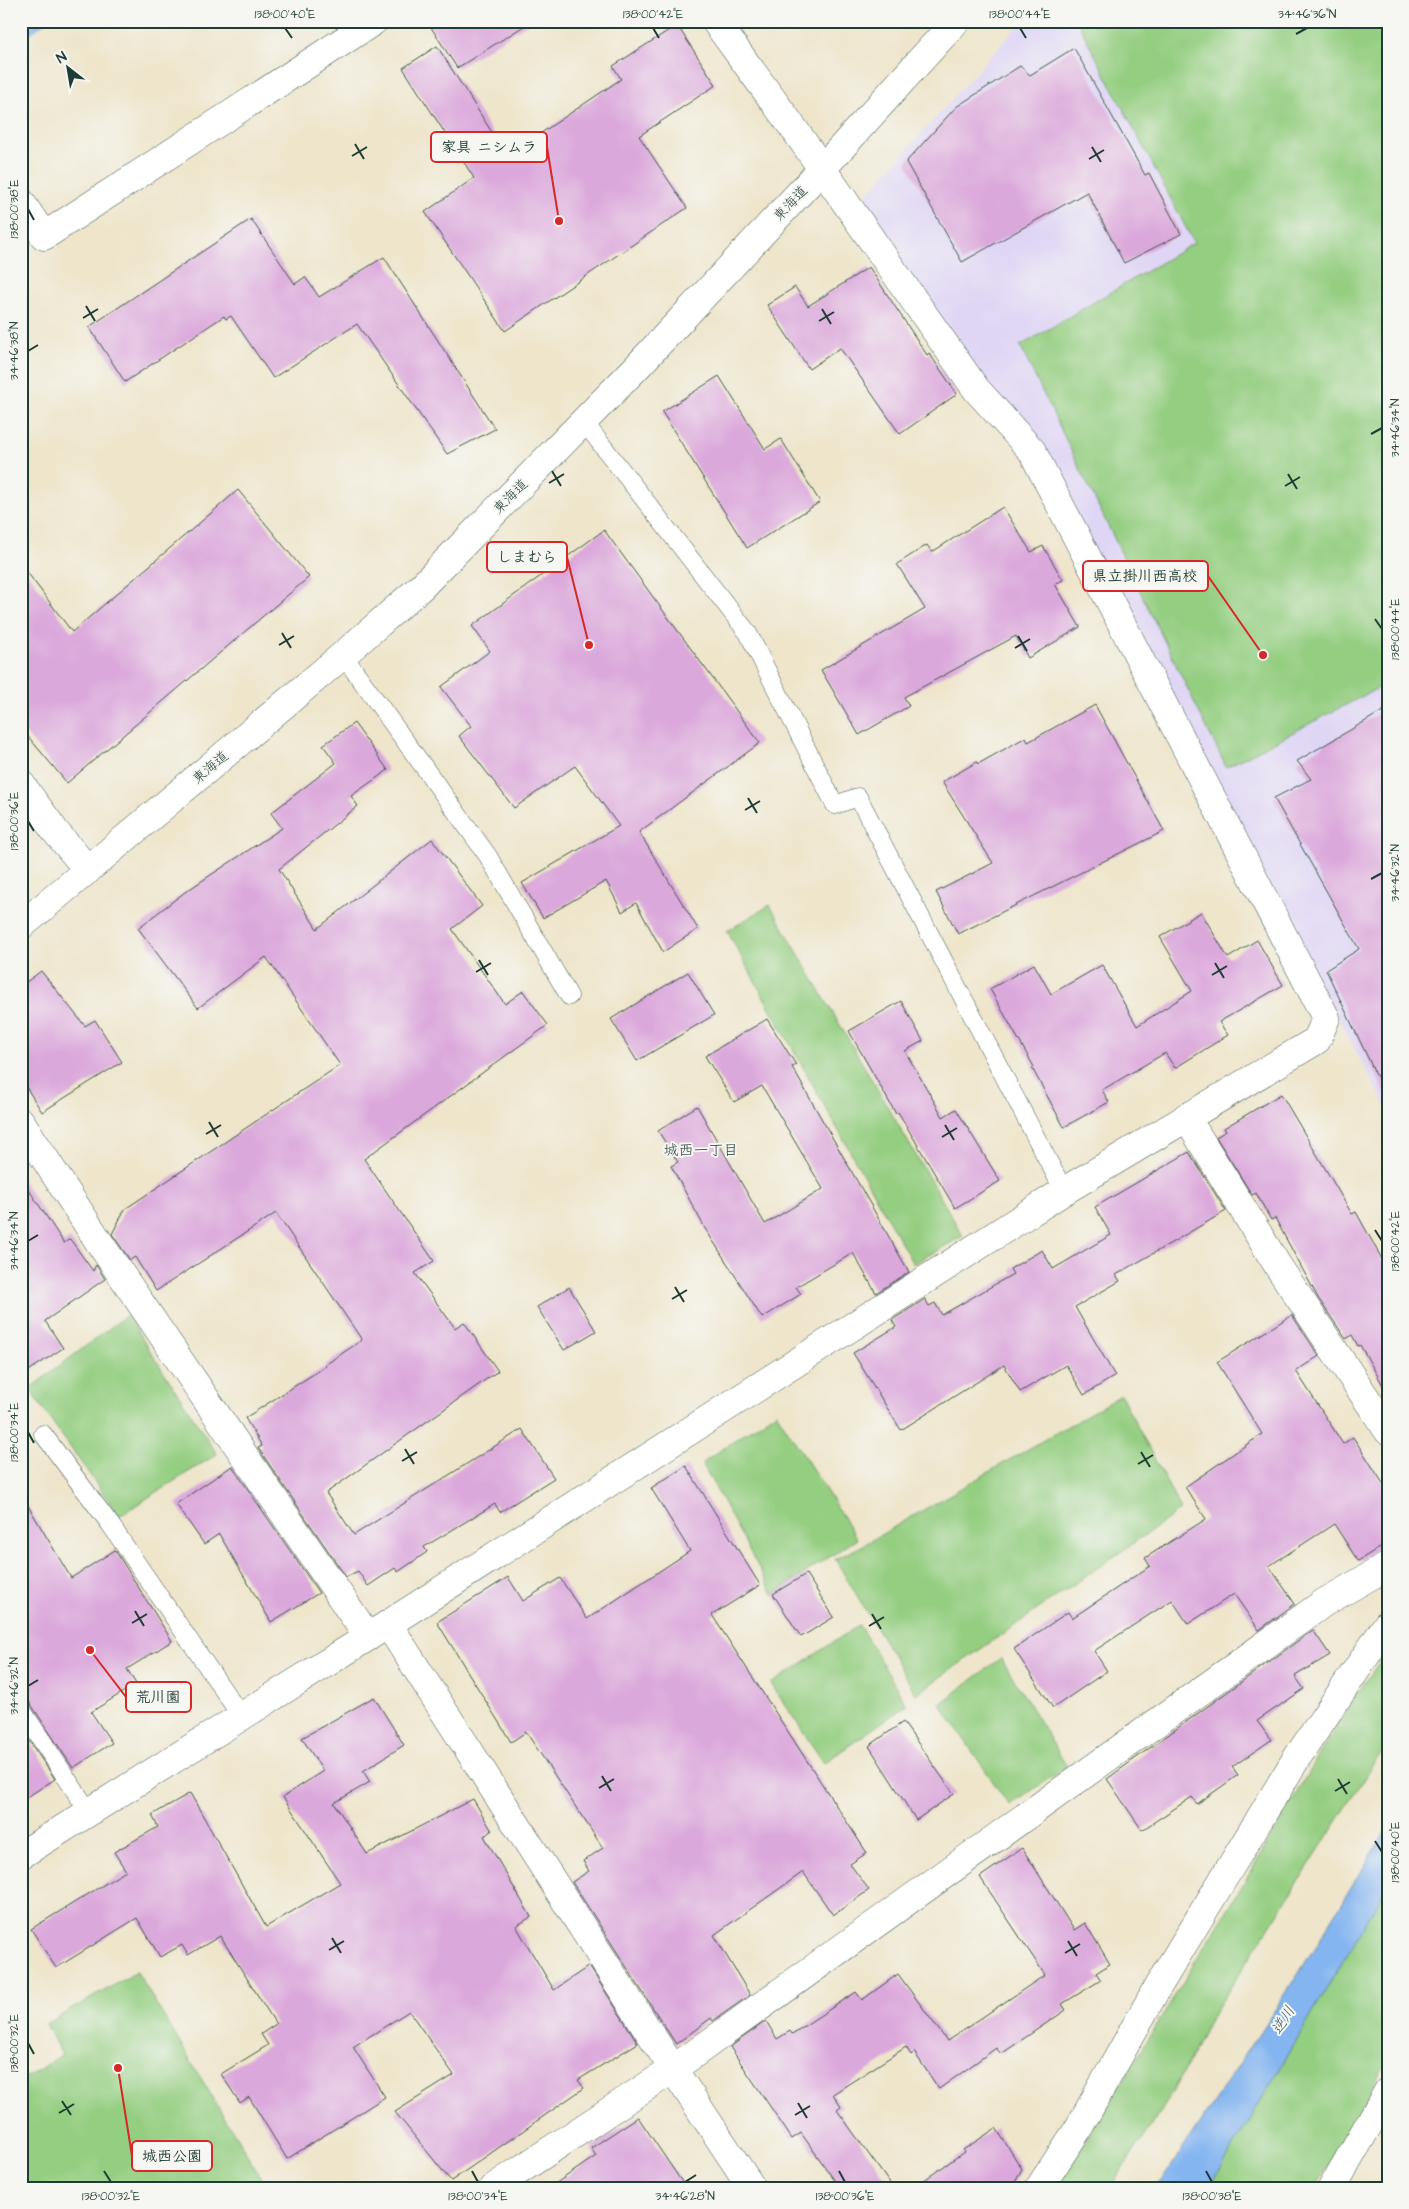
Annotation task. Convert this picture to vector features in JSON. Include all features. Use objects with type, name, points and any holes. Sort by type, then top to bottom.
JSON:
[{"type":"street","points":[[21,202],[44,236],[374,21]]},
{"type":"street","points":[[21,1855],[378,1630],[1064,1192],[1317,1040],[1326,1018],[1032,451],[976,389],[822,169],[715,21]]},
{"type":"street","name":"東海道","points":[[21,926],[421,587],[584,422],[822,169],[956,21]]},
{"type":"street","points":[[21,784],[55,832],[88,870]]},
{"type":"street","points":[[1186,1117],[1278,1266],[1388,1431]]},
{"type":"street","points":[[21,1122],[99,1242],[378,1630],[752,2188]]},
{"type":"street","points":[[493,2188],[673,2069],[1325,1602],[1388,1566]]},
{"type":"street","points":[[1039,2188],[1078,2129],[1157,1988],[1296,1759],[1388,1624]]},
{"type":"street","points":[[1332,2188],[1388,2091]]},
{"type":"lane","points":[[584,422],[748,633],[835,805],[858,797],[1064,1192]]},
{"type":"lane","points":[[343,655],[488,856],[569,996]]},
{"type":"lane","points":[[43,1434],[110,1524],[241,1716]]},
{"type":"lane","points":[[21,1709],[89,1812]]},
{"type":"shaded area","points":[[1022,21],[1388,21],[1388,1110],[1205,783],[1071,527],[861,201]]},
{"type":"green space","points":[[1077,21],[1388,21],[1388,683],[1226,767],[1020,346],[1194,243]]},
{"type":"green space","points":[[770,905],[963,1236],[913,1264],[727,931]]},
{"type":"green space","points":[[127,1315],[217,1454],[119,1516],[29,1389]]},
{"type":"green space","points":[[1121,1395],[1181,1510],[916,1694],[835,1559],[860,1547]]},
{"type":"green space","points":[[776,1412],[857,1539],[773,1594],[702,1463]]},
{"type":"green space","points":[[859,1625],[907,1705],[824,1763],[771,1684]]},
{"type":"green space","points":[[1388,1650],[1388,1742],[1207,2024],[1174,2088],[1110,2188],[1057,2188],[1259,1858],[1312,1766],[1354,1698]]},
{"type":"green space","points":[[1001,1658],[1067,1767],[1009,1805],[940,1704]]},
{"type":"green space","points":[[1388,1885],[1388,2059],[1316,2188],[1209,2188]]},
{"type":"green space","points":[[137,1972],[267,2188],[21,2188],[21,2081],[62,2055],[46,2024]]},
{"type":"water","name":"逆川","points":[[1388,1828],[1388,1885],[1209,2188],[1157,2188],[1294,1981]]},
{"type":"building","points":[[427,21],[532,21],[457,68]]},
{"type":"building","points":[[677,25],[716,85],[639,136],[687,208],[505,331],[425,212],[474,178],[403,68],[437,46],[507,156],[621,79],[613,66]]},
{"type":"building","points":[[1074,48],[1145,175],[1149,173],[1181,234],[1124,263],[1087,192],[962,262],[906,162],[956,107],[1020,66],[1030,75]]},
{"type":"building","points":[[251,219],[295,284],[305,277],[319,297],[384,257],[495,429],[447,454],[357,324],[273,378],[231,316],[226,319],[224,316],[125,382],[89,327]]},
{"type":"building","points":[[869,267],[927,355],[929,353],[957,394],[900,434],[840,348],[809,369],[767,305],[795,287],[808,306]]},
{"type":"building","points":[[719,376],[765,449],[781,439],[820,502],[747,548],[662,412]]},
{"type":"building","points":[[238,490],[309,577],[67,783],[21,728],[21,564],[72,632]]},
{"type":"building","points":[[1003,507],[1031,552],[1043,546],[1063,580],[1055,584],[1080,627],[1028,658],[1016,636],[904,697],[909,706],[859,735],[821,670],[925,609],[897,564],[927,545],[932,552]]},
{"type":"building","points":[[604,530],[760,743],[639,832],[698,929],[663,952],[636,903],[622,912],[606,881],[543,918],[522,883],[619,826],[575,766],[514,808],[459,736],[471,726],[441,687],[490,651],[472,626]]},
{"type":"building","points":[[1095,705],[1164,831],[958,934],[936,892],[993,863],[942,782],[1026,737],[1028,742]]},
{"type":"building","points":[[1388,708],[1388,1100],[1326,970],[1359,949],[1274,798],[1311,779],[1297,761]]},
{"type":"building","points":[[354,723],[388,770],[351,796],[358,806],[279,869],[317,929],[432,839],[482,906],[452,929],[505,1004],[523,991],[548,1025],[364,1159],[434,1261],[415,1273],[455,1328],[464,1322],[498,1371],[326,1493],[354,1535],[522,1429],[554,1478],[500,1512],[495,1504],[424,1547],[427,1552],[398,1572],[395,1568],[368,1586],[358,1571],[346,1577],[258,1448],[262,1446],[245,1418],[326,1366],[362,1340],[276,1213],[156,1291],[135,1257],[130,1260],[112,1234],[125,1209],[340,1065],[266,957],[198,1008],[138,928],[185,892],[282,828],[271,813],[336,763],[323,745]]},
{"type":"building","points":[[1201,912],[1228,958],[1257,940],[1283,985],[1219,1022],[1228,1035],[1175,1068],[1165,1053],[1102,1090],[1109,1102],[1064,1127],[1032,1068],[1034,1067],[990,989],[1034,964],[1051,994],[1102,965],[1137,1026],[1192,991],[1160,937]]},
{"type":"building","points":[[41,971],[85,1026],[95,1020],[122,1062],[42,1112],[21,1079],[21,986]]},
{"type":"building","points":[[688,972],[714,1015],[637,1061],[611,1019]]},
{"type":"building","points":[[901,1001],[923,1041],[905,1051],[943,1117],[956,1109],[1000,1181],[955,1208],[898,1112],[896,1114],[849,1031]]},
{"type":"building","points":[[767,1019],[796,1065],[792,1067],[909,1272],[876,1293],[853,1253],[796,1287],[801,1294],[762,1318],[706,1230],[671,1166],[678,1162],[658,1131],[697,1106],[765,1224],[823,1189],[762,1086],[734,1102],[705,1056]]},
{"type":"building","points":[[1281,1094],[1352,1214],[1356,1212],[1388,1270],[1388,1394],[1360,1345],[1358,1346],[1352,1335],[1346,1339],[1318,1298],[1275,1218],[1271,1220],[1256,1193],[1252,1195],[1216,1137],[1226,1131],[1224,1128]]},
{"type":"building","points":[[1189,1152],[1226,1211],[1116,1275],[1120,1281],[1075,1307],[1115,1376],[1084,1395],[1066,1365],[1020,1392],[1004,1365],[901,1430],[853,1353],[896,1327],[892,1320],[925,1299],[929,1306],[935,1303],[942,1315],[1013,1274],[1010,1269],[1042,1250],[1053,1269],[1111,1235],[1095,1207]]},
{"type":"building","points":[[21,1178],[64,1243],[70,1239],[93,1271],[96,1265],[105,1279],[45,1321],[63,1348],[21,1376]]},
{"type":"building","points":[[569,1287],[596,1331],[564,1350],[537,1307]]},
{"type":"building","points":[[1292,1315],[1319,1356],[1296,1371],[1343,1444],[1353,1437],[1388,1491],[1388,1542],[1358,1561],[1334,1524],[1269,1566],[1295,1604],[1259,1630],[1234,1594],[1188,1624],[1172,1600],[1094,1651],[1107,1671],[1053,1708],[1014,1649],[1068,1612],[1072,1618],[1150,1566],[1145,1558],[1206,1519],[1185,1487],[1262,1434],[1217,1362]]},
{"type":"building","points":[[232,1466],[319,1593],[271,1622],[219,1534],[204,1544],[176,1504]]},
{"type":"building","points":[[686,1466],[760,1585],[712,1615],[867,1853],[850,1864],[869,1890],[833,1915],[803,1872],[714,1935],[750,1995],[713,2021],[711,2018],[676,2044],[572,1882],[589,1871],[583,1861],[603,1848],[526,1732],[511,1742],[437,1622],[508,1577],[523,1601],[560,1578],[587,1619],[690,1551],[651,1488]]},
{"type":"building","points":[[21,1494],[71,1578],[115,1550],[172,1641],[127,1669],[136,1684],[91,1712],[112,1743],[73,1768],[30,1703],[21,1699]]},
{"type":"building","points":[[806,1574],[834,1617],[801,1637],[773,1594]]},
{"type":"building","points":[[1313,1630],[1330,1655],[1295,1676],[1304,1689],[1257,1721],[1271,1740],[1232,1767],[1238,1775],[1197,1804],[1192,1797],[1142,1830],[1107,1779]]},
{"type":"building","points":[[374,1697],[404,1745],[363,1771],[370,1782],[334,1803],[367,1854],[473,1799],[492,1831],[484,1836],[531,1917],[516,1926],[554,1990],[589,1966],[638,2043],[578,2080],[584,2088],[451,2181],[395,2112],[454,2075],[409,2011],[353,2047],[385,2097],[287,2159],[249,2097],[240,2103],[221,2074],[268,2045],[261,2034],[276,2024],[220,1936],[188,1955],[182,1945],[160,1957],[137,1918],[56,1968],[31,1929],[126,1871],[114,1852],[158,1827],[152,1815],[190,1793],[266,1927],[340,1883],[283,1797],[323,1771],[302,1738]]},
{"type":"building","points":[[903,1722],[954,1794],[916,1820],[869,1746]]},
{"type":"building","points":[[21,1729],[55,1779],[21,1801]]},
{"type":"building","points":[[1022,1848],[1074,1930],[1085,1923],[1110,1964],[1096,1973],[1101,1980],[1062,2004],[1066,2010],[1001,2054],[996,2048],[939,2089],[914,2052],[911,2055],[906,2047],[833,2094],[841,2107],[837,2110],[893,2188],[840,2188],[801,2133],[792,2139],[730,2047],[766,2021],[777,2039],[790,2031],[792,2034],[856,1992],[862,2000],[898,1974],[947,2041],[1045,1975],[980,1877]]},
{"type":"building","points":[[638,2117],[686,2188],[549,2188],[596,2156],[591,2148]]},
{"type":"building","points":[[996,2128],[1022,2169],[1011,2188],[913,2188],[964,2152],[963,2150]]},
{"type":"waterway","points":[[21,33],[38,21]]},
{"type":"place","name":"家具 ニシムラ","points":[[559,221]]},
{"type":"place","name":"しまむら","points":[[589,645]]},
{"type":"place","name":"県立掛川西高校","points":[[1263,655]]},
{"type":"place","name":"荒川園","points":[[90,1650]]},
{"type":"place","name":"城西公園","points":[[118,2068]]},
{"type":"district","name":"城西一丁目","points":[[701,1150]]}]
